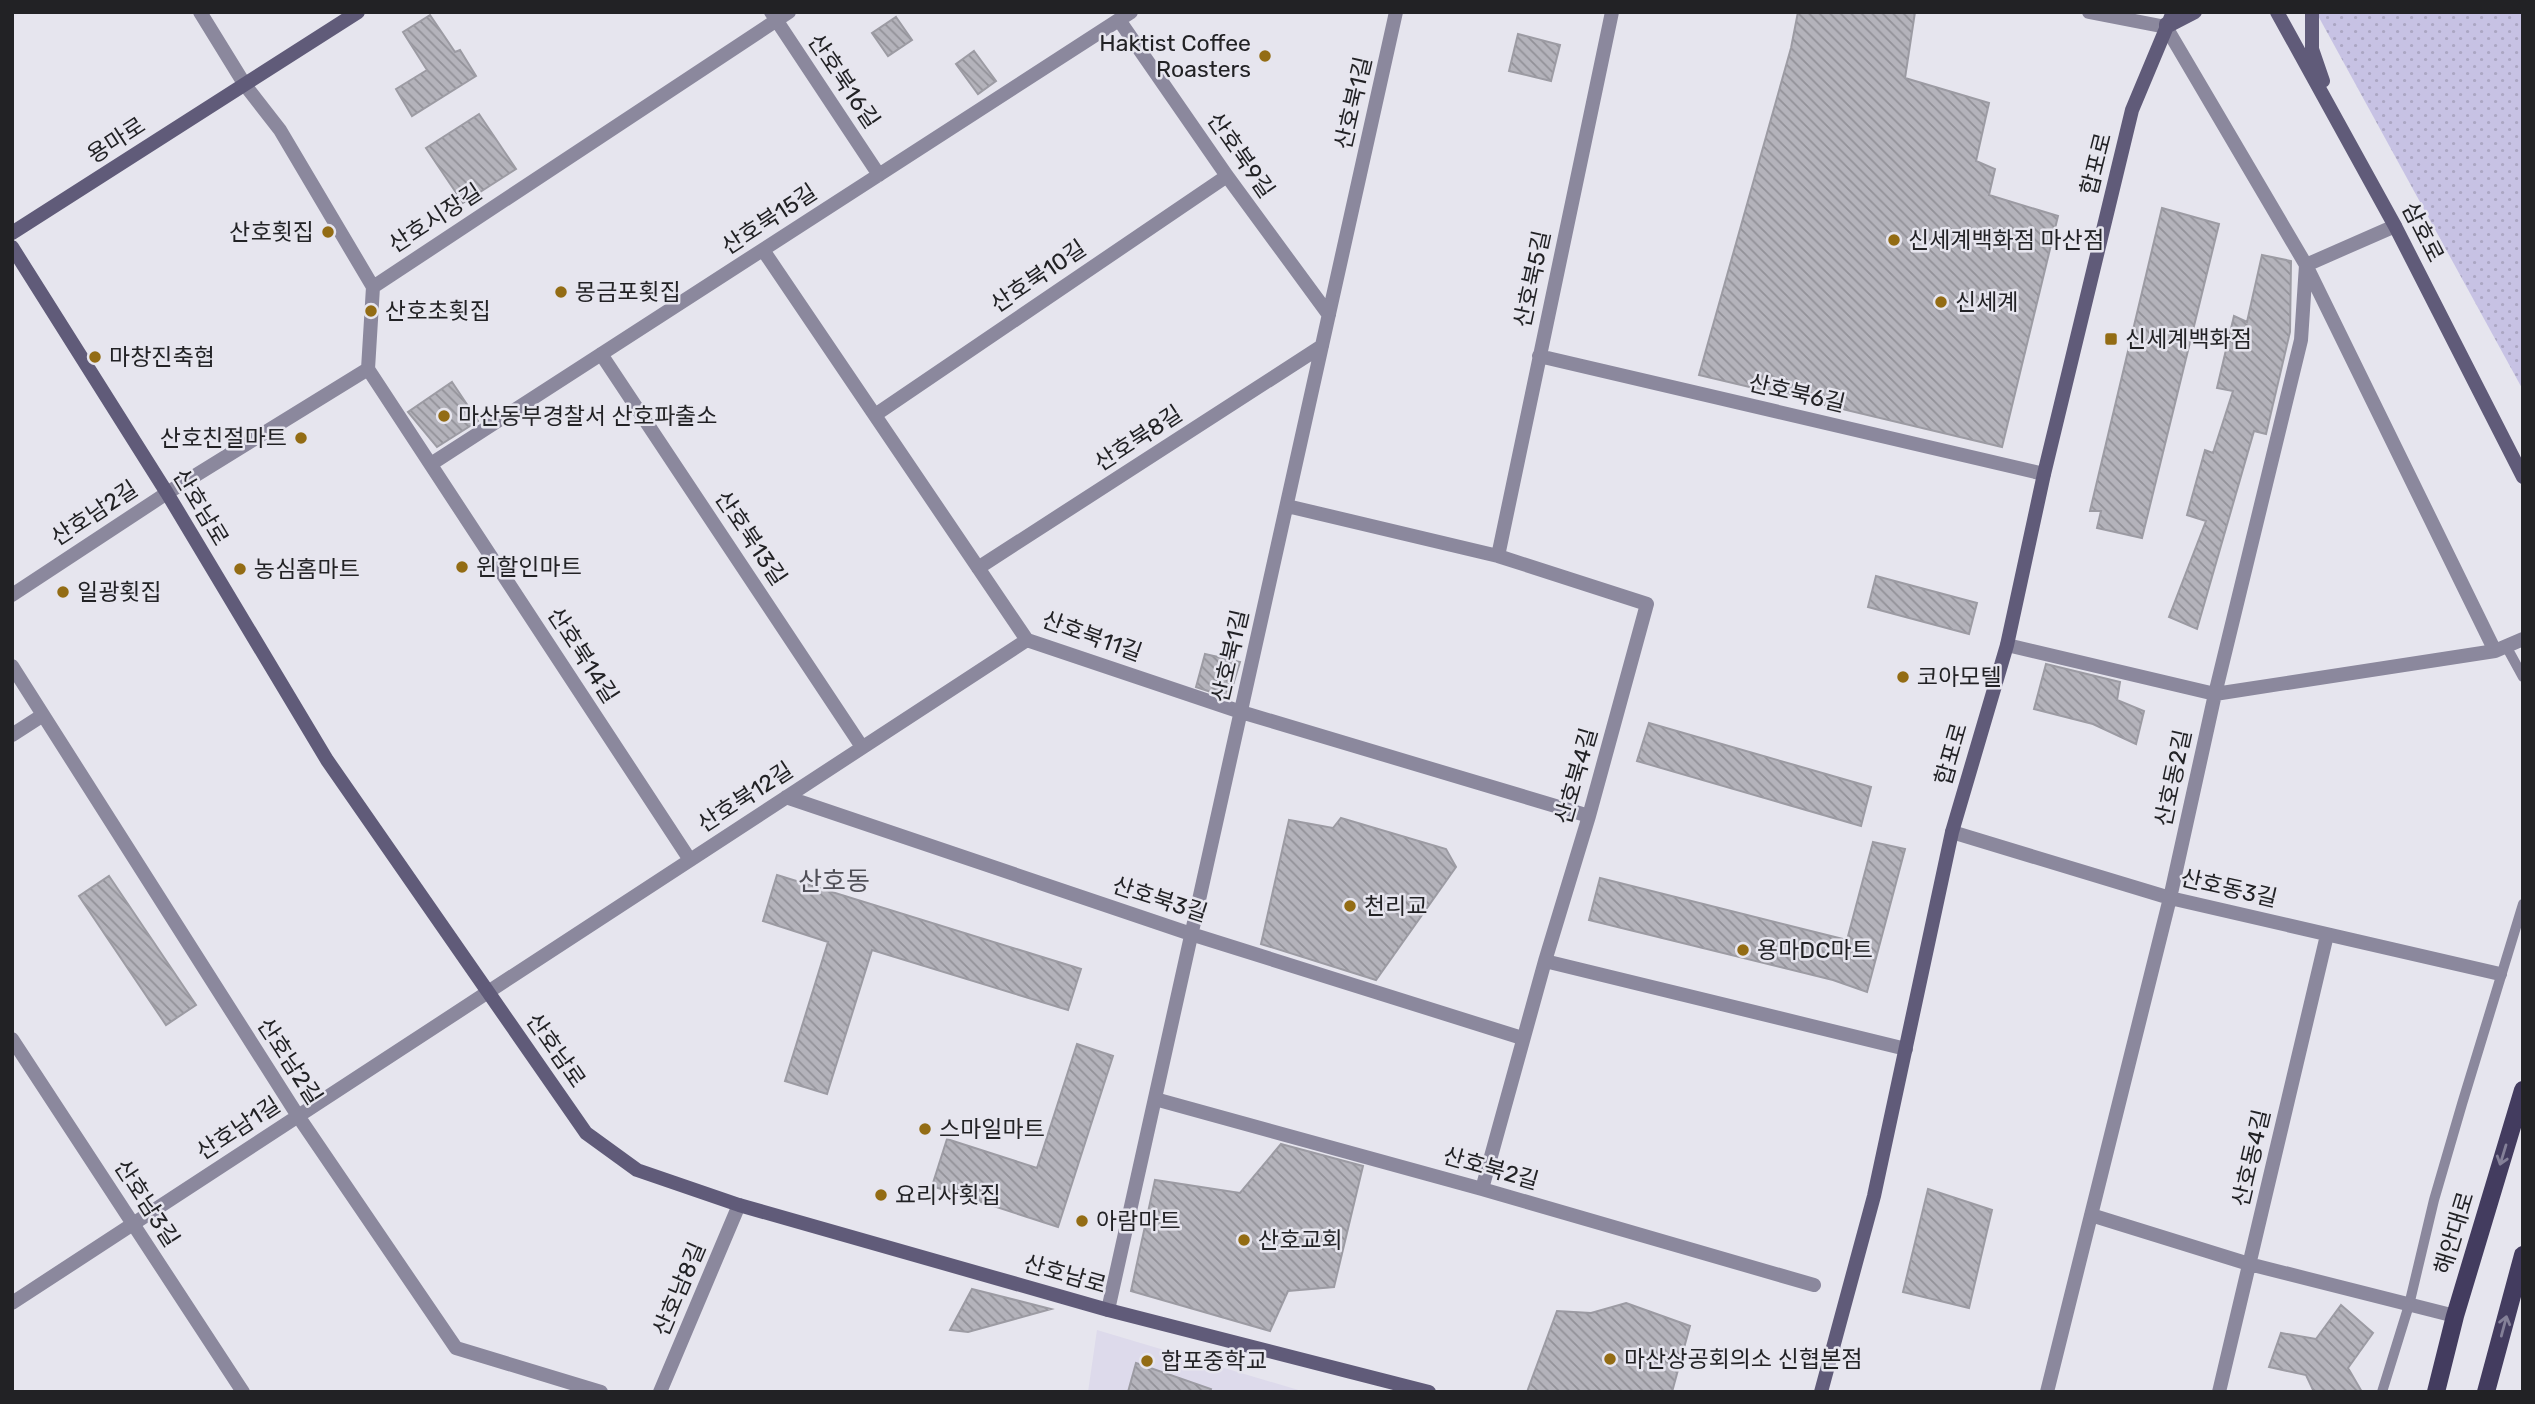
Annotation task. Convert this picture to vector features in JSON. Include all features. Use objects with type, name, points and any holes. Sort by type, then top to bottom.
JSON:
[{"type":"main road","name":"용마로","points":[[12,233],[358,12]]},
{"type":"main road","name":"합포로","points":[[1821,1392],[1874,1196],[1952,832],[2007,645],[2044,474],[2132,110],[2166,20],[2173,12]]},
{"type":"main road","points":[[2166,20],[2195,12]]},
{"type":"main road","name":"삼호로","points":[[2277,12],[2395,226],[2523,477]]},
{"type":"main road","points":[[2312,12],[2312,49],[2336,119]]},
{"type":"main road","name":"산호남로","points":[[12,247],[167,493],[327,760],[586,1133],[637,1170],[739,1205],[1378,1385],[1429,1392]]},
{"type":"main road","name":"해안대로","points":[[2436,1392],[2455,1316],[2523,1090]]},
{"type":"main road","points":[[2486,1392],[2523,1255]]},
{"type":"street","points":[[167,493],[368,369],[373,287],[279,130],[245,85],[200,12]]},
{"type":"street","name":"산호시장길","points":[[373,287],[773,17],[789,12]]},
{"type":"street","name":"산호북1길","points":[[1108,1310],[1396,12]]},
{"type":"street","name":"산호북5길","points":[[1498,556],[1612,12]]},
{"type":"street","points":[[2089,12],[2166,20],[2306,265],[2501,649]]},
{"type":"street","name":"산호북9길","points":[[1125,16],[1227,176],[1329,315]]},
{"type":"street","name":"산호북15길","points":[[431,464],[1125,16]]},
{"type":"street","name":"산호북16길","points":[[773,17],[879,175]]},
{"type":"street","name":"산호북10길","points":[[875,415],[1227,176]]},
{"type":"street","points":[[2306,265],[2395,226]]},
{"type":"street","name":"산호북11길","points":[[763,250],[1027,640],[1241,712],[1589,816]]},
{"type":"street","name":"산호동2길","points":[[2046,1392],[2170,898],[2215,694],[2301,340],[2306,265]]},
{"type":"street","name":"산호북8길","points":[[978,568],[1322,346]]},
{"type":"street","name":"산호북13길","points":[[601,354],[862,747]]},
{"type":"street","name":"산호북6길","points":[[1539,356],[2044,474]]},
{"type":"street","name":"산호북14길","points":[[368,369],[691,860]]},
{"type":"street","name":"산호남2길","points":[[12,594],[167,493]]},
{"type":"street","name":"산호북4길","points":[[1287,506],[1498,556],[1647,604],[1589,816],[1522,1038],[1482,1189]]},
{"type":"street","points":[[2007,645],[2215,694],[2501,649],[2523,639]]},
{"type":"street","name":"산호북12길","points":[[488,992],[1027,640]]},
{"type":"street","name":"산호남2길","points":[[12,666],[298,1116],[456,1348],[601,1392]]},
{"type":"street","points":[[12,735],[43,715]]},
{"type":"street","name":"산호북3길","points":[[786,797],[1191,934],[1522,1038]]},
{"type":"street","name":"산호동3길","points":[[1952,832],[2170,898],[2500,974]]},
{"type":"street","name":"산호동4길","points":[[2219,1392],[2327,934]]},
{"type":"street","points":[[1545,961],[1906,1049]]},
{"type":"street","name":"산호남1길","points":[[12,1303],[488,992]]},
{"type":"street","name":"산호남3길","points":[[12,1039],[243,1392]]},
{"type":"street","name":"산호북2길","points":[[1155,1099],[1482,1189],[1814,1285]]},
{"type":"street","name":"산호남8길","points":[[660,1392],[739,1205]]},
{"type":"street","points":[[2091,1214],[2249,1264],[2455,1316]]},
{"type":"lane","points":[[2501,649],[2523,677]]},
{"type":"lane","points":[[2382,1392],[2409,1305],[2434,1200],[2523,904]]},
{"type":"shaded area","points":[[2316,12],[2523,12],[2523,390]]},
{"type":"shaded area","name":"합포중학교","points":[[1097,1330],[1305,1392],[1088,1392]]},
{"type":"building","name":"신세계백화점 마산점","points":[[1798,12],[1915,12],[1905,78],[1989,103],[1976,161],[1995,169],[1989,195],[2058,216],[2002,447],[1699,375],[1791,48]]},
{"type":"building","points":[[430,15],[455,52],[460,50],[476,76],[412,116],[396,89],[427,70],[403,32]]},
{"type":"building","points":[[896,17],[912,40],[888,56],[872,33]]},
{"type":"building","points":[[1518,34],[1560,45],[1551,81],[1509,71]]},
{"type":"building","points":[[974,51],[996,81],[978,94],[956,64]]},
{"type":"building","points":[[479,114],[516,169],[463,203],[426,148]]},
{"type":"building","points":[[2162,208],[2219,224],[2142,538],[2097,528],[2101,511],[2090,511]]},
{"type":"building","points":[[2262,255],[2291,261],[2290,332],[2266,434],[2254,431],[2197,629],[2169,617],[2206,521],[2187,515],[2205,450],[2213,453],[2233,391],[2217,388],[2234,316],[2247,322]]},
{"type":"building","name":"마산동부경찰서 산호파출소","points":[[452,382],[478,421],[437,447],[408,412]]},
{"type":"building","points":[[1876,576],[1977,603],[1969,634],[1868,607]]},
{"type":"building","points":[[1205,654],[1240,662],[1229,698],[1196,687]]},
{"type":"building","points":[[2046,664],[2120,682],[2117,700],[2144,711],[2136,744],[2093,724],[2034,709]]},
{"type":"building","points":[[1649,723],[1871,787],[1861,826],[1637,761]]},
{"type":"building","name":"천리교","points":[[1341,818],[1446,849],[1456,867],[1376,980],[1261,944],[1289,820],[1333,828]]},
{"type":"building","points":[[1873,842],[1905,849],[1867,992],[1833,980],[1589,920],[1600,878],[1847,940]]},
{"type":"building","points":[[777,875],[1081,969],[1068,1010],[872,950],[827,1094],[785,1081],[828,942],[763,921]]},
{"type":"building","points":[[109,876],[196,1005],[166,1025],[79,896]]},
{"type":"building","points":[[1077,1044],[1113,1056],[1058,1227],[932,1186],[947,1139],[1037,1168]]},
{"type":"building","name":"산호교회","points":[[1281,1144],[1363,1166],[1334,1287],[1288,1291],[1270,1331],[1131,1291],[1155,1180],[1240,1193]]},
{"type":"building","points":[[1928,1189],[1992,1210],[1969,1308],[1903,1292]]},
{"type":"building","points":[[972,1289],[1051,1309],[968,1332],[950,1330]]},
{"type":"building","name":"마산상공회의소 신협본점","points":[[1626,1303],[1690,1326],[1672,1392],[1527,1392],[1557,1311],[1591,1313]]},
{"type":"building","points":[[2341,1305],[2373,1333],[2348,1368],[2362,1392],[2314,1392],[2306,1375],[2269,1367],[2281,1333],[2316,1339]]},
{"type":"building","points":[[1136,1363],[1211,1389],[1210,1392],[1128,1392]]},
{"type":"place","name":"Haktist Coffee Roasters","points":[[1265,56]]},
{"type":"place","name":"산호횟집","points":[[328,232]]},
{"type":"place","name":"신세계백화점 마산점","points":[[1894,240]]},
{"type":"place","name":"몽금포횟집","points":[[561,292]]},
{"type":"place","name":"신세계","points":[[1941,302]]},
{"type":"place","name":"산호초횟집","points":[[371,311]]},
{"type":"place","name":"신세계백화점","points":[[2111,339]]},
{"type":"place","name":"마창진축협","points":[[95,357]]},
{"type":"place","name":"마산동부경찰서 산호파출소","points":[[444,416]]},
{"type":"place","name":"산호친절마트","points":[[301,438]]},
{"type":"place","name":"윈할인마트","points":[[462,567]]},
{"type":"place","name":"농심홈마트","points":[[240,569]]},
{"type":"place","name":"일광횟집","points":[[63,592]]},
{"type":"place","name":"코아모텔","points":[[1903,677]]},
{"type":"place","name":"천리교","points":[[1350,906]]},
{"type":"place","name":"용마DC마트","points":[[1743,950]]},
{"type":"place","name":"스마일마트","points":[[925,1129]]},
{"type":"place","name":"요리사횟집","points":[[881,1195]]},
{"type":"place","name":"아람마트","points":[[1082,1221]]},
{"type":"place","name":"산호교회","points":[[1244,1240]]},
{"type":"place","name":"마산상공회의소 신협본점","points":[[1610,1359]]},
{"type":"place","name":"합포중학교","points":[[1147,1361]]},
{"type":"district","name":"산호동","points":[[834,881]]}]
